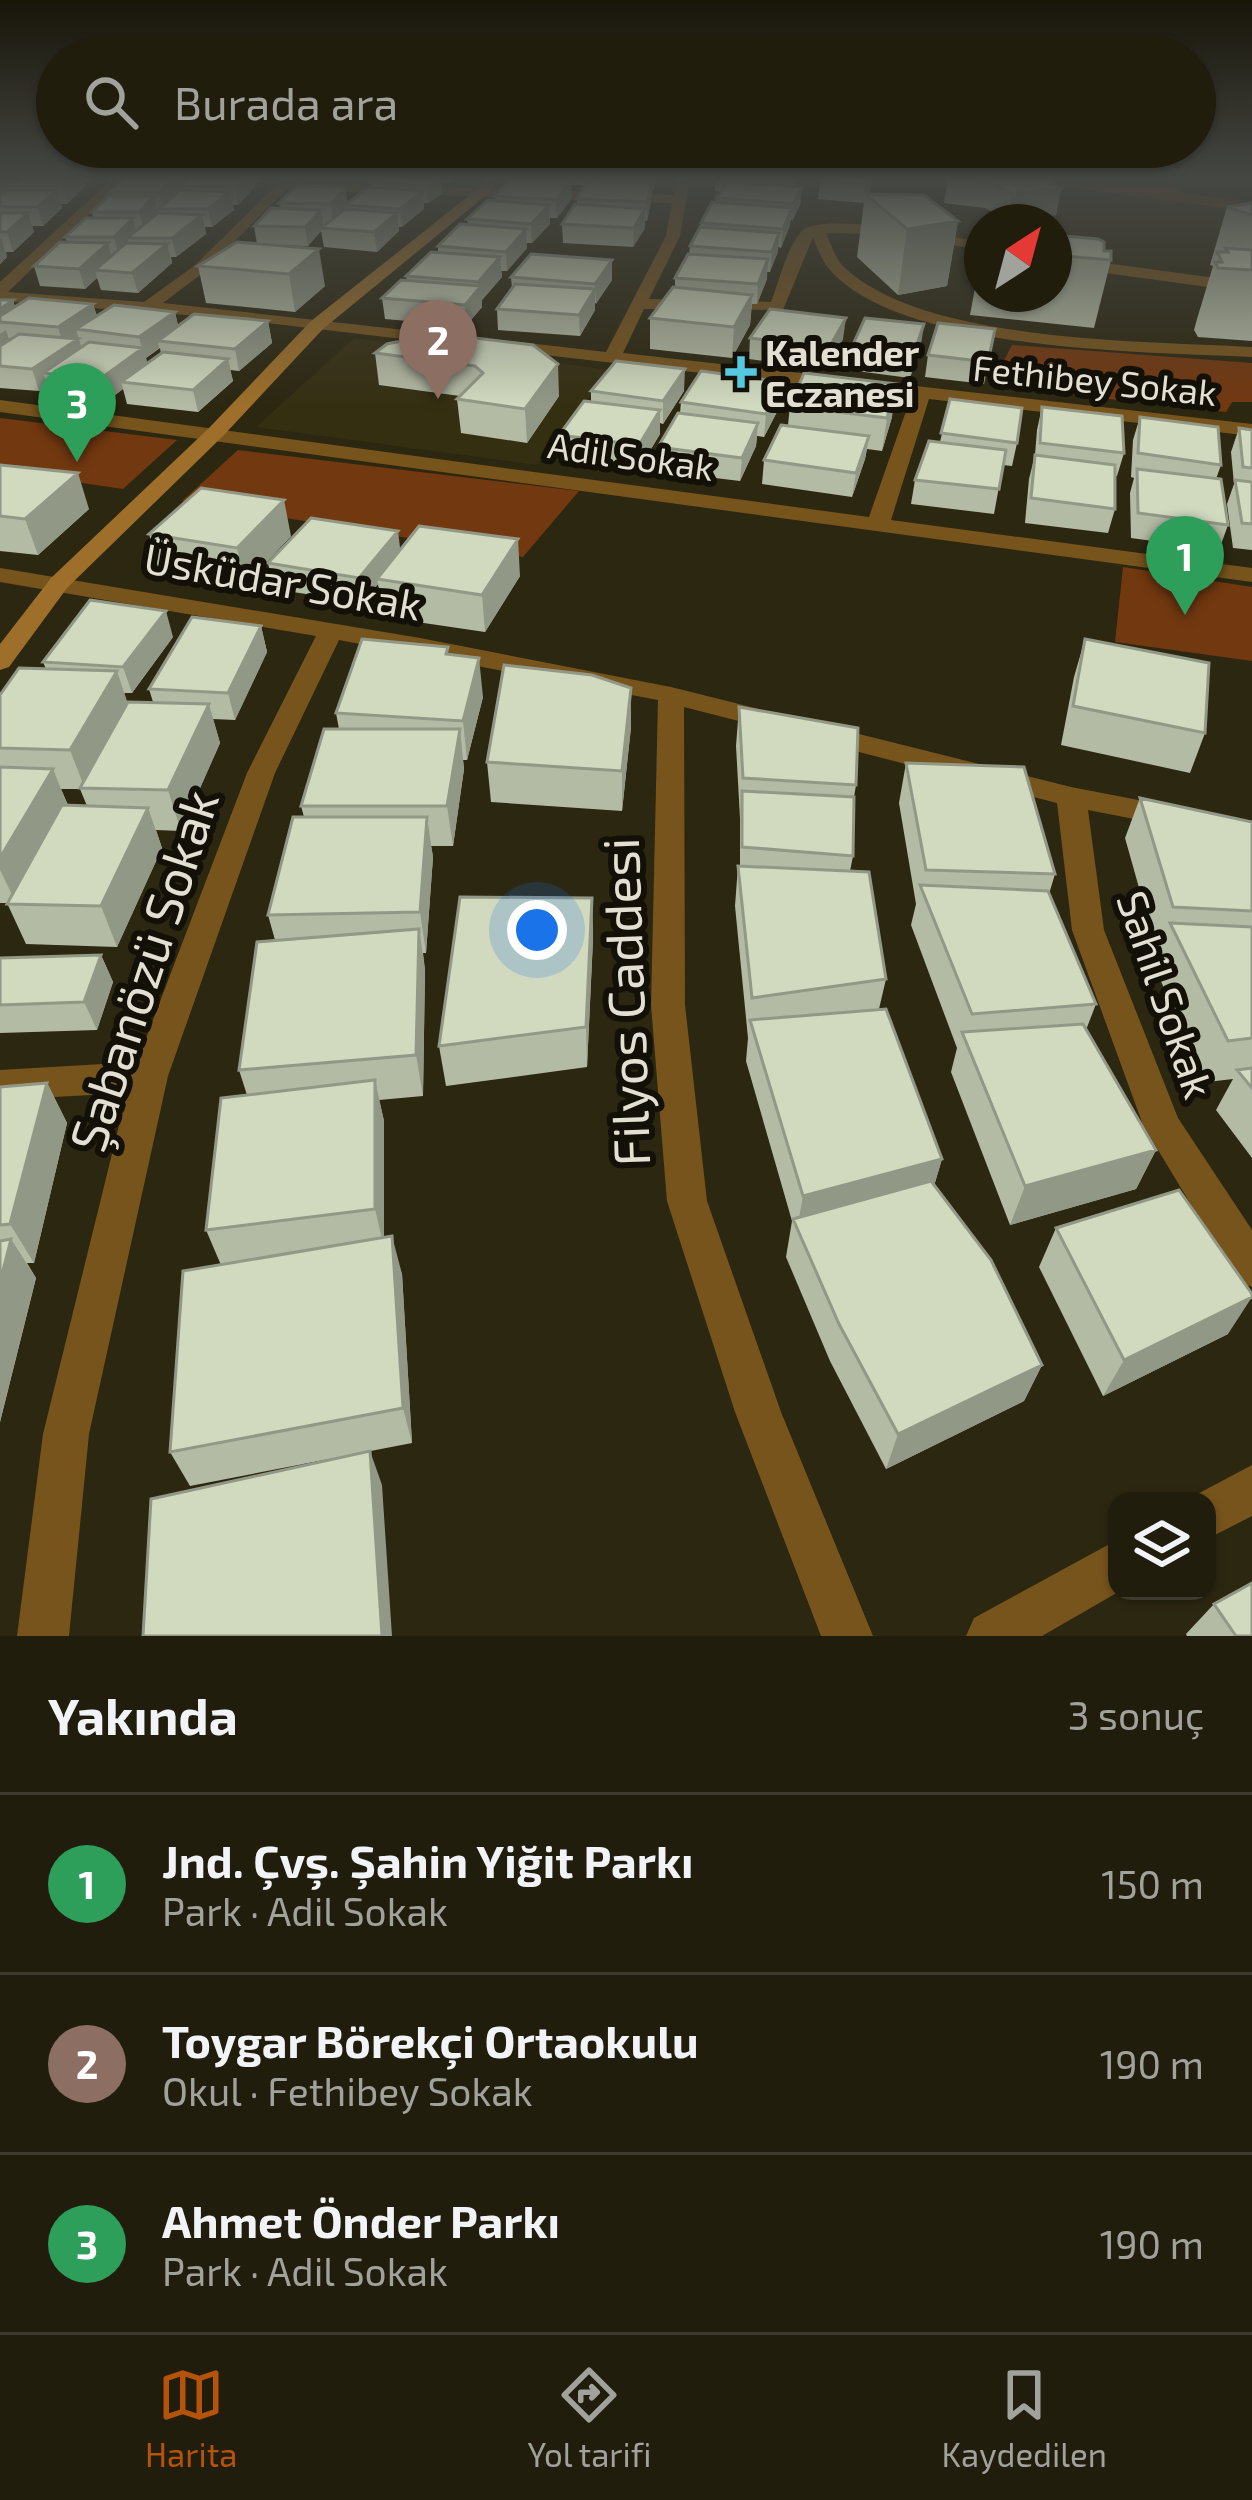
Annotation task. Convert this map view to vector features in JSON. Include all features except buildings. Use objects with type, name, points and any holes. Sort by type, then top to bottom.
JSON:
[{"type":"street","points":[[0,294],[42,253]]},
{"type":"street","points":[[149,306],[215,253]]},
{"type":"street","points":[[0,662],[59,583],[215,433],[317,326],[404,253]]},
{"type":"street","points":[[612,357],[664,253]]},
{"type":"street","points":[[639,304],[777,307],[799,253]]},
{"type":"street","points":[[828,253],[834,267],[873,296],[941,319],[1066,340],[1252,352]]},
{"type":"street","points":[[1072,263],[1252,288]]},
{"type":"street","name":"Fethibey Sokak","points":[[0,294],[149,306],[1252,430]]},
{"type":"street","points":[[879,521],[922,393]]},
{"type":"street","name":"Adil Sokak","points":[[0,406],[879,521],[1252,575]]},
{"type":"street","name":"Üsküdar Sokak","points":[[0,575],[671,695],[1071,797],[1252,832]]},
{"type":"street","name":"Şabanözü Sokak","points":[[44,1636],[66,1434],[150,1076],[261,773],[330,632]]},
{"type":"street","name":"Filyos Caddesi","points":[[671,695],[668,1005],[687,1201],[758,1412],[847,1636]]},
{"type":"street","name":"Sahil Sokak","points":[[1071,797],[1088,930],[1162,1125],[1252,1268]]},
{"type":"street","points":[[0,1085],[150,1076]]},
{"type":"street","points":[[1216,1510],[1252,1490]]},
{"type":"street","points":[[992,1636],[1108,1570]]},
{"type":"shaded area","points":[[354,338],[611,370],[537,465],[256,427]]},
{"type":"shaded area","points":[[1012,345],[1252,363],[1252,402],[1232,402],[1226,412],[991,386]]},
{"type":"shaded area","points":[[0,418],[177,440],[123,489],[0,471]]},
{"type":"shaded area","points":[[238,450],[579,491],[523,557],[182,501]]},
{"type":"shaded area","points":[[1123,567],[1252,587],[1252,661],[1115,642]]},
{"type":"place","name":"Kalender Eczanesi","points":[[741,372]]},
{"type":"place","name":"Toygar Börekçi Ortaokulu","points":[[438,399]]},
{"type":"place","name":"Ahmet Önder Parkı","points":[[77,462]]},
{"type":"place","name":"Jnd. Çvş. Şahin Yiğit Parkı","points":[[1185,615]]}]
